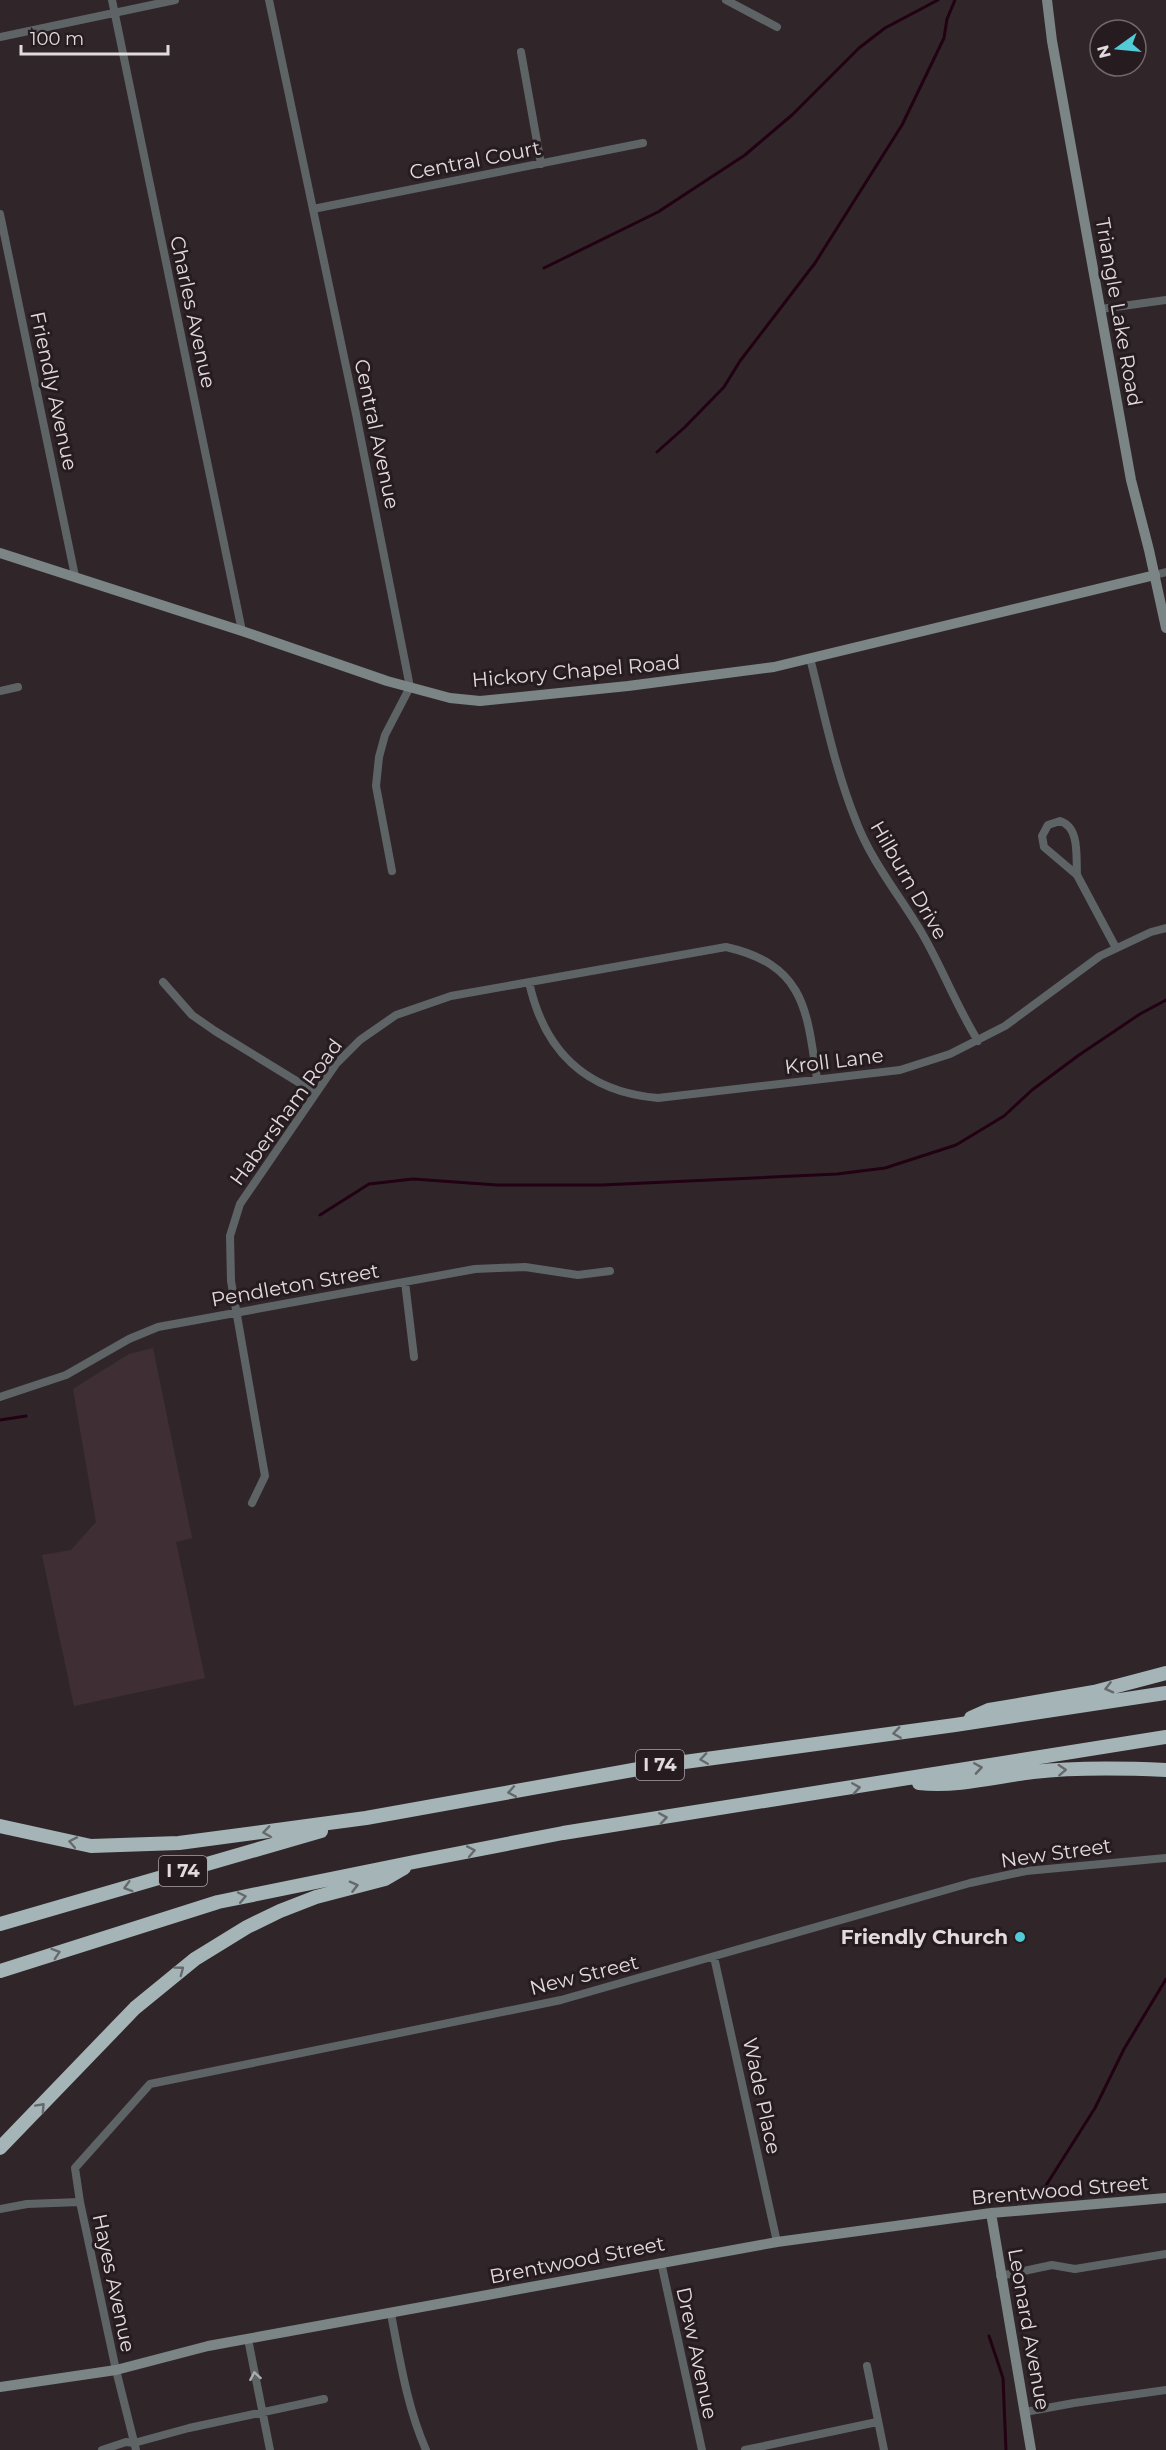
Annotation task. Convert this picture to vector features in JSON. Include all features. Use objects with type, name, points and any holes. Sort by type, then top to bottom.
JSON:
[{"type":"highway","points":[[956,1725],[989,1710],[1094,1692],[1166,1673]]},
{"type":"highway","name":"I 74","points":[[0,1924],[366,1818],[655,1766],[956,1725],[1166,1693]]},
{"type":"highway","name":"I 74","points":[[0,1971],[218,1902],[414,1862],[563,1833],[1166,1737]]},
{"type":"highway","points":[[899,1781],[941,1785],[1036,1772],[1106,1769],[1166,1770]]},
{"type":"highway","points":[[0,1826],[91,1846],[179,1843],[366,1818]]},
{"type":"highway","points":[[0,2148],[135,2008],[195,1959],[247,1927],[280,1911],[316,1897],[385,1879],[414,1862]]},
{"type":"street","name":"Charles Avenue","points":[[112,0],[242,631]]},
{"type":"street","points":[[0,37],[175,0]]},
{"type":"street","name":"Central Avenue","points":[[269,0],[398,617],[410,687]]},
{"type":"street","points":[[726,0],[777,27]]},
{"type":"street","name":"Triangle Lake Road","points":[[1047,0],[1131,480],[1160,574],[1166,628]]},
{"type":"street","points":[[521,52],[541,164]]},
{"type":"street","name":"Central Court","points":[[313,209],[643,143]]},
{"type":"street","name":"Friendly Avenue","points":[[0,214],[75,576]]},
{"type":"street","points":[[1101,309],[1166,300]]},
{"type":"street","name":"Hickory Chapel Road","points":[[0,553],[410,687],[450,698],[502,700],[762,669],[1160,574]]},
{"type":"street","name":"Hilburn Drive","points":[[810,658],[842,785],[857,824],[873,858],[925,938],[963,1017],[978,1041]]},
{"type":"street","points":[[0,691],[18,687]]},
{"type":"street","points":[[392,871],[376,786],[379,757],[385,735],[410,687]]},
{"type":"street","points":[[1077,875],[1074,835],[1066,823],[1054,822],[1043,829],[1041,836],[1044,847],[1077,875],[1116,948]]},
{"type":"street","name":"Kroll Lane","points":[[530,982],[541,1020],[561,1052],[586,1075],[618,1091],[658,1098],[900,1070],[950,1054],[1005,1026],[1100,956],[1151,932],[1166,928]]},
{"type":"street","name":"Habersham Road","points":[[252,1503],[265,1476],[231,1281],[230,1236],[240,1204],[336,1064],[360,1040],[396,1016],[452,996],[726,947],[762,958],[776,968],[799,995],[808,1016],[817,1079]]},
{"type":"street","points":[[163,982],[183,1006],[207,1026],[316,1094]]},
{"type":"street","name":"Pendleton Street","points":[[0,1397],[66,1375],[129,1339],[158,1327],[476,1269],[525,1267],[578,1275],[610,1271]]},
{"type":"street","points":[[405,1282],[414,1357]]},
{"type":"street","name":"New Street","points":[[80,2202],[75,2168],[150,2084],[561,2000],[970,1883],[1026,1871],[1166,1858]]},
{"type":"street","name":"Wade Place","points":[[714,1957],[777,2242]]},
{"type":"street","name":"Brentwood Street","points":[[0,2387],[116,2370],[248,2338],[391,2314],[777,2242],[991,2214],[1166,2198]]},
{"type":"street","points":[[0,2209],[27,2204],[80,2202]]},
{"type":"street","name":"Hayes Avenue","points":[[80,2202],[135,2447]]},
{"type":"street","name":"Leonard Avenue","points":[[991,2214],[1031,2450]]},
{"type":"street","points":[[1000,2276],[1052,2265],[1075,2269],[1166,2254]]},
{"type":"street","name":"Drew Avenue","points":[[661,2262],[702,2450]]},
{"type":"street","points":[[391,2314],[407,2392],[417,2429],[426,2450]]},
{"type":"street","points":[[248,2338],[270,2450]]},
{"type":"street","points":[[867,2366],[884,2450]]},
{"type":"street","points":[[1025,2412],[1166,2390]]},
{"type":"street","points":[[102,2450],[126,2442],[135,2447],[189,2428],[324,2399]]},
{"type":"street","points":[[745,2450],[877,2422]]},
{"type":"shaded area","points":[[153,1348],[192,1538],[176,1542],[205,1678],[74,1706],[42,1555],[71,1550],[96,1522],[73,1389],[129,1354]]},
{"type":"waterway","points":[[544,268],[658,212],[745,155],[792,115],[859,48],[885,28],[938,0]]},
{"type":"waterway","points":[[657,452],[724,387],[740,361],[815,263],[902,125],[944,38],[947,19],[955,0]]},
{"type":"waterway","points":[[320,1215],[369,1184],[413,1179],[497,1185],[602,1185],[837,1174],[885,1168],[956,1145],[1004,1116],[1032,1090],[1079,1055],[1140,1014],[1166,1000]]},
{"type":"waterway","points":[[0,1420],[26,1416]]},
{"type":"waterway","points":[[1045,2187],[1095,2108],[1124,2049],[1166,1979]]},
{"type":"waterway","points":[[989,2336],[1003,2378],[1006,2450]]},
{"type":"place","name":"Friendly Church","points":[[1020,1937]]}]
